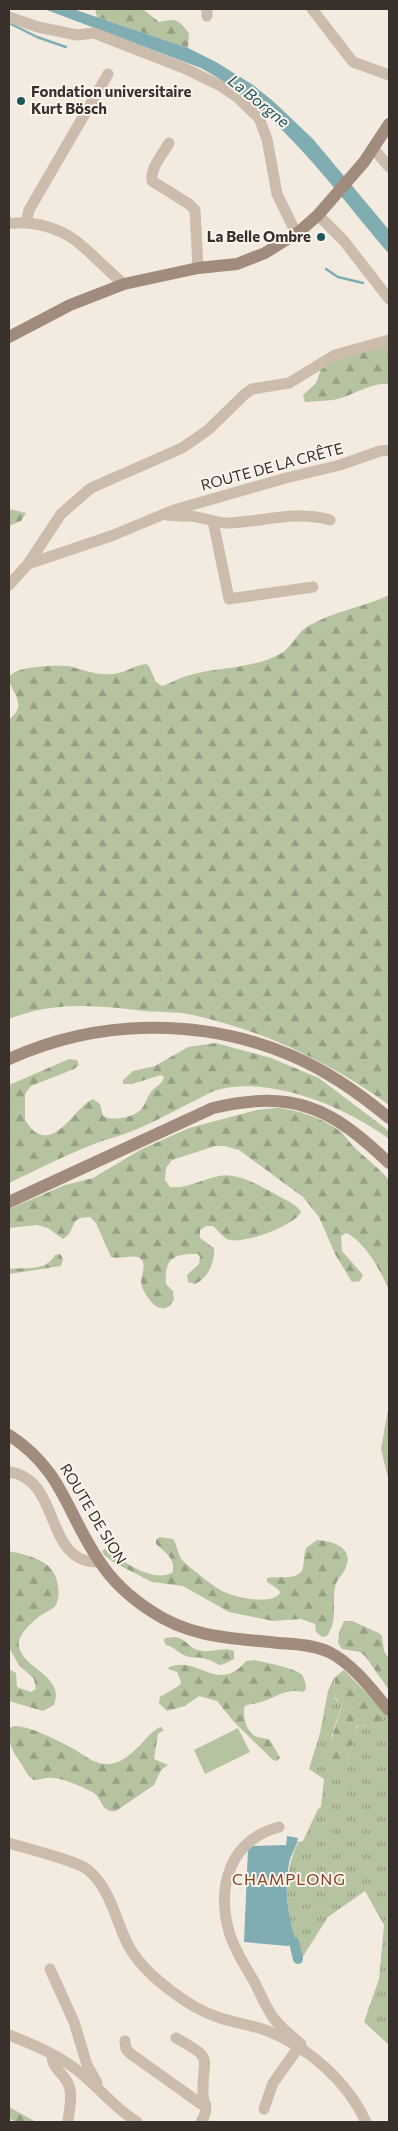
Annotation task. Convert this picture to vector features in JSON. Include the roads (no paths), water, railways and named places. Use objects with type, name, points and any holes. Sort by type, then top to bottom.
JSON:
[{"type":"main road","points":[[9,337],[70,305],[124,284],[198,268],[249,261],[265,253],[296,233],[318,214],[354,173],[389,124]]},
{"type":"main road","points":[[9,1059],[56,1042],[109,1031],[170,1028],[204,1031],[249,1041],[291,1055],[348,1087],[389,1118]]},
{"type":"main road","points":[[9,1202],[214,1108],[233,1103],[287,1102],[319,1111],[351,1129],[389,1163]]},
{"type":"main road","name":"ROUTE DE SION","points":[[9,1435],[31,1451],[55,1480],[99,1562],[118,1585],[138,1603],[183,1628],[212,1637],[306,1645],[329,1652],[345,1662],[389,1710]]},
{"type":"street","points":[[312,9],[353,62],[389,75]]},
{"type":"street","points":[[9,17],[38,27],[77,35],[94,33],[184,68],[219,85],[237,97],[259,118],[267,139],[277,194],[296,233]]},
{"type":"street","points":[[26,223],[28,210],[108,74]]},
{"type":"street","points":[[169,143],[154,169],[152,181],[189,204],[195,210],[198,268]]},
{"type":"street","points":[[373,148],[389,168]]},
{"type":"street","points":[[318,214],[344,241],[389,300]]},
{"type":"street","points":[[9,224],[26,223],[59,231],[78,241],[124,284]]},
{"type":"street","points":[[9,585],[28,564],[61,514],[91,488],[182,448],[208,430],[244,394],[252,389],[289,382],[335,355],[389,340]]},
{"type":"street","name":"ROUTE DE LA CRÊTE","points":[[28,564],[68,552],[191,505],[389,450]]},
{"type":"street","name":"ROUTE DE LA CRÊTE","points":[[163,515],[190,516],[224,523],[249,522],[300,514],[314,515],[330,520]]},
{"type":"street","points":[[213,521],[229,599],[313,587]]},
{"type":"street","points":[[9,1472],[24,1477],[41,1493],[58,1531],[75,1555],[86,1561],[99,1562]]},
{"type":"street","points":[[264,2109],[273,2083],[304,2047],[273,2017],[236,1950],[228,1924],[226,1880],[232,1861],[252,1839],[278,1827]]},
{"type":"street","points":[[9,1843],[73,1863],[88,1871],[106,1893],[134,1955],[151,1973],[177,1995],[212,2015],[267,2031],[301,2050],[332,2073],[366,2122]]},
{"type":"street","points":[[50,1969],[70,2014],[87,2065],[96,2078],[96,2087]]},
{"type":"street","points":[[9,2036],[71,2065],[119,2110],[137,2122]]},
{"type":"street","points":[[176,2038],[200,2052],[206,2062],[203,2092],[206,2113],[201,2122]]},
{"type":"street","points":[[125,2041],[126,2049],[131,2054],[201,2104],[206,2105]]},
{"type":"street","points":[[52,2055],[55,2068],[67,2080],[71,2090],[68,2122]]},
{"type":"water","name":"La Borgne","points":[[44,9],[73,9],[188,48],[216,62],[253,85],[313,139],[389,230],[389,254],[303,152],[256,106],[230,86],[201,68]]},
{"type":"water","points":[[287,1836],[298,1838],[290,1861],[287,1883],[289,1913],[296,1941],[288,1946],[244,1942],[248,1849],[250,1846],[286,1846]]},
{"type":"waterway","points":[[9,23],[37,37],[66,47]]},
{"type":"waterway","points":[[326,269],[338,277],[363,283]]},
{"type":"waterway","points":[[294,1942],[298,1959]]},
{"type":"place","name":"Fondation universitaire Kurt Bösch","points":[[21,101]]},
{"type":"place","name":"La Belle Ombre","points":[[321,237]]},
{"type":"district","name":"CHAMPLONG","points":[[289,1879]]}]
